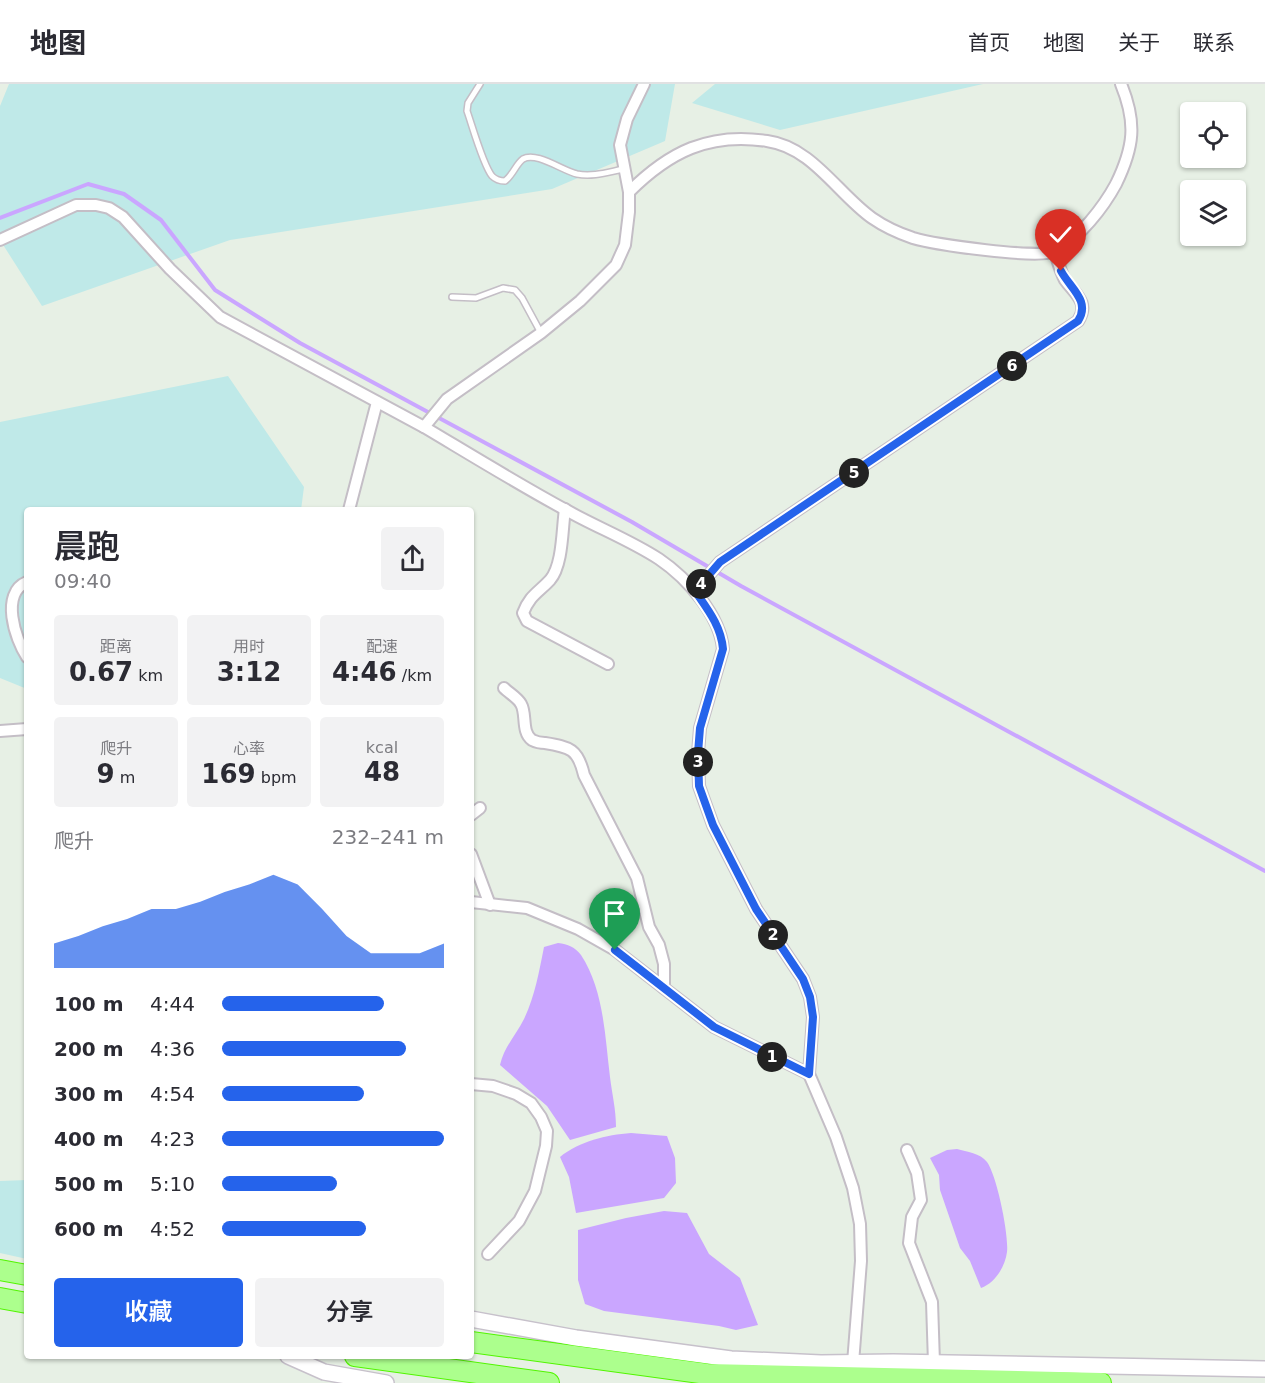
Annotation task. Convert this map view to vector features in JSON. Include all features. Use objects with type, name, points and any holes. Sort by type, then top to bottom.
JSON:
[{"type":"highway","points":[[0,1270],[24,1274]]},
{"type":"highway","points":[[0,1298],[24,1302]]},
{"type":"highway","points":[[474,1342],[707,1374],[1101,1383]]},
{"type":"highway","points":[[377,1359],[549,1383]]},
{"type":"street","points":[[426,424],[440,405],[463,386],[541,333],[580,301],[616,265],[625,245],[629,212],[629,192],[620,145],[622,135],[644,84]]},
{"type":"street","points":[[629,192],[661,163],[700,144],[738,139],[769,141],[786,146],[807,159],[870,217],[889,230],[940,244],[1036,254],[1055,252],[1081,232],[1098,210],[1114,186],[1130,153],[1132,134],[1129,102],[1121,84]]},
{"type":"street","points":[[0,240],[75,205],[96,205],[109,208],[123,217],[170,269],[220,317],[377,402],[426,424],[565,509],[659,560],[695,591],[716,622],[722,637],[723,649],[700,728],[699,786],[713,825],[756,909],[803,979],[810,997],[813,1017],[809,1074],[836,1137],[853,1188],[860,1224],[861,1261],[853,1363]]},
{"type":"street","points":[[695,591],[720,562],[1078,321],[1083,314],[1082,304],[1078,295],[1065,280],[1055,252]]},
{"type":"street","points":[[350,507],[377,402]]},
{"type":"street","points":[[565,509],[555,571],[528,600],[523,613],[527,621],[608,664]]},
{"type":"street","points":[[24,584],[17,588],[12,600],[12,616],[16,638],[24,652]]},
{"type":"street","points":[[504,688],[522,705],[530,739],[572,750],[581,762],[584,775],[637,878],[649,927],[662,954],[664,988]]},
{"type":"street","points":[[0,731],[24,729]]},
{"type":"street","points":[[474,862],[490,905]]},
{"type":"street","points":[[474,902],[527,908],[578,929],[615,950],[714,1027],[809,1074]]},
{"type":"street","points":[[474,1084],[493,1086],[524,1098],[531,1103],[541,1117],[547,1131],[546,1146],[534,1191],[519,1221],[489,1254]]},
{"type":"street","points":[[907,1150],[917,1173],[921,1200],[912,1217],[909,1243],[932,1302],[934,1363]]},
{"type":"street","points":[[474,1320],[576,1338],[731,1359],[1265,1369]]},
{"type":"street","points":[[295,1359],[324,1372],[386,1383]]},
{"type":"lane","points":[[480,84],[468,104],[467,111],[494,178],[505,181],[520,161],[532,157],[577,174],[599,175],[624,169]]},
{"type":"lane","points":[[452,297],[476,298],[503,288],[514,290],[522,298],[541,333]]},
{"type":"shaded area","points":[[9,84],[675,84],[665,141],[552,189],[230,240],[42,306],[0,240],[0,106]]},
{"type":"shaded area","points":[[715,84],[983,84],[780,130],[692,103]]},
{"type":"shaded area","points":[[228,376],[304,487],[301,507],[24,507],[24,688],[0,678],[0,422]]},
{"type":"shaded area","points":[[558,943],[571,946],[579,952],[595,983],[602,1014],[616,1120],[616,1127],[570,1140],[547,1106],[500,1065],[504,1052],[528,1010],[544,947]]},
{"type":"shaded area","points":[[631,1133],[667,1136],[675,1158],[676,1183],[664,1198],[576,1213],[569,1177],[560,1157],[594,1140]]},
{"type":"shaded area","points":[[957,1149],[977,1155],[987,1162],[995,1180],[1004,1220],[1007,1252],[1004,1263],[999,1274],[981,1288],[970,1261],[960,1248],[940,1190],[939,1175],[930,1158],[947,1150]]},
{"type":"shaded area","points":[[24,1180],[24,1258],[0,1253],[0,1181]]},
{"type":"shaded area","points":[[664,1211],[687,1213],[709,1254],[740,1278],[758,1325],[736,1330],[604,1311],[585,1304],[578,1280],[578,1230]]},
{"type":"waterway","points":[[0,218],[88,184],[124,194],[161,220],[215,290],[300,343],[632,522],[741,586],[1265,871]]},
{"type":"route","points":[[615,950],[714,1027],[809,1074],[813,1017],[810,997],[803,979],[756,909],[713,825],[699,786],[700,728],[723,649],[722,637],[716,622],[695,591],[720,562],[1078,321],[1083,314],[1082,304],[1061,271]]}]
